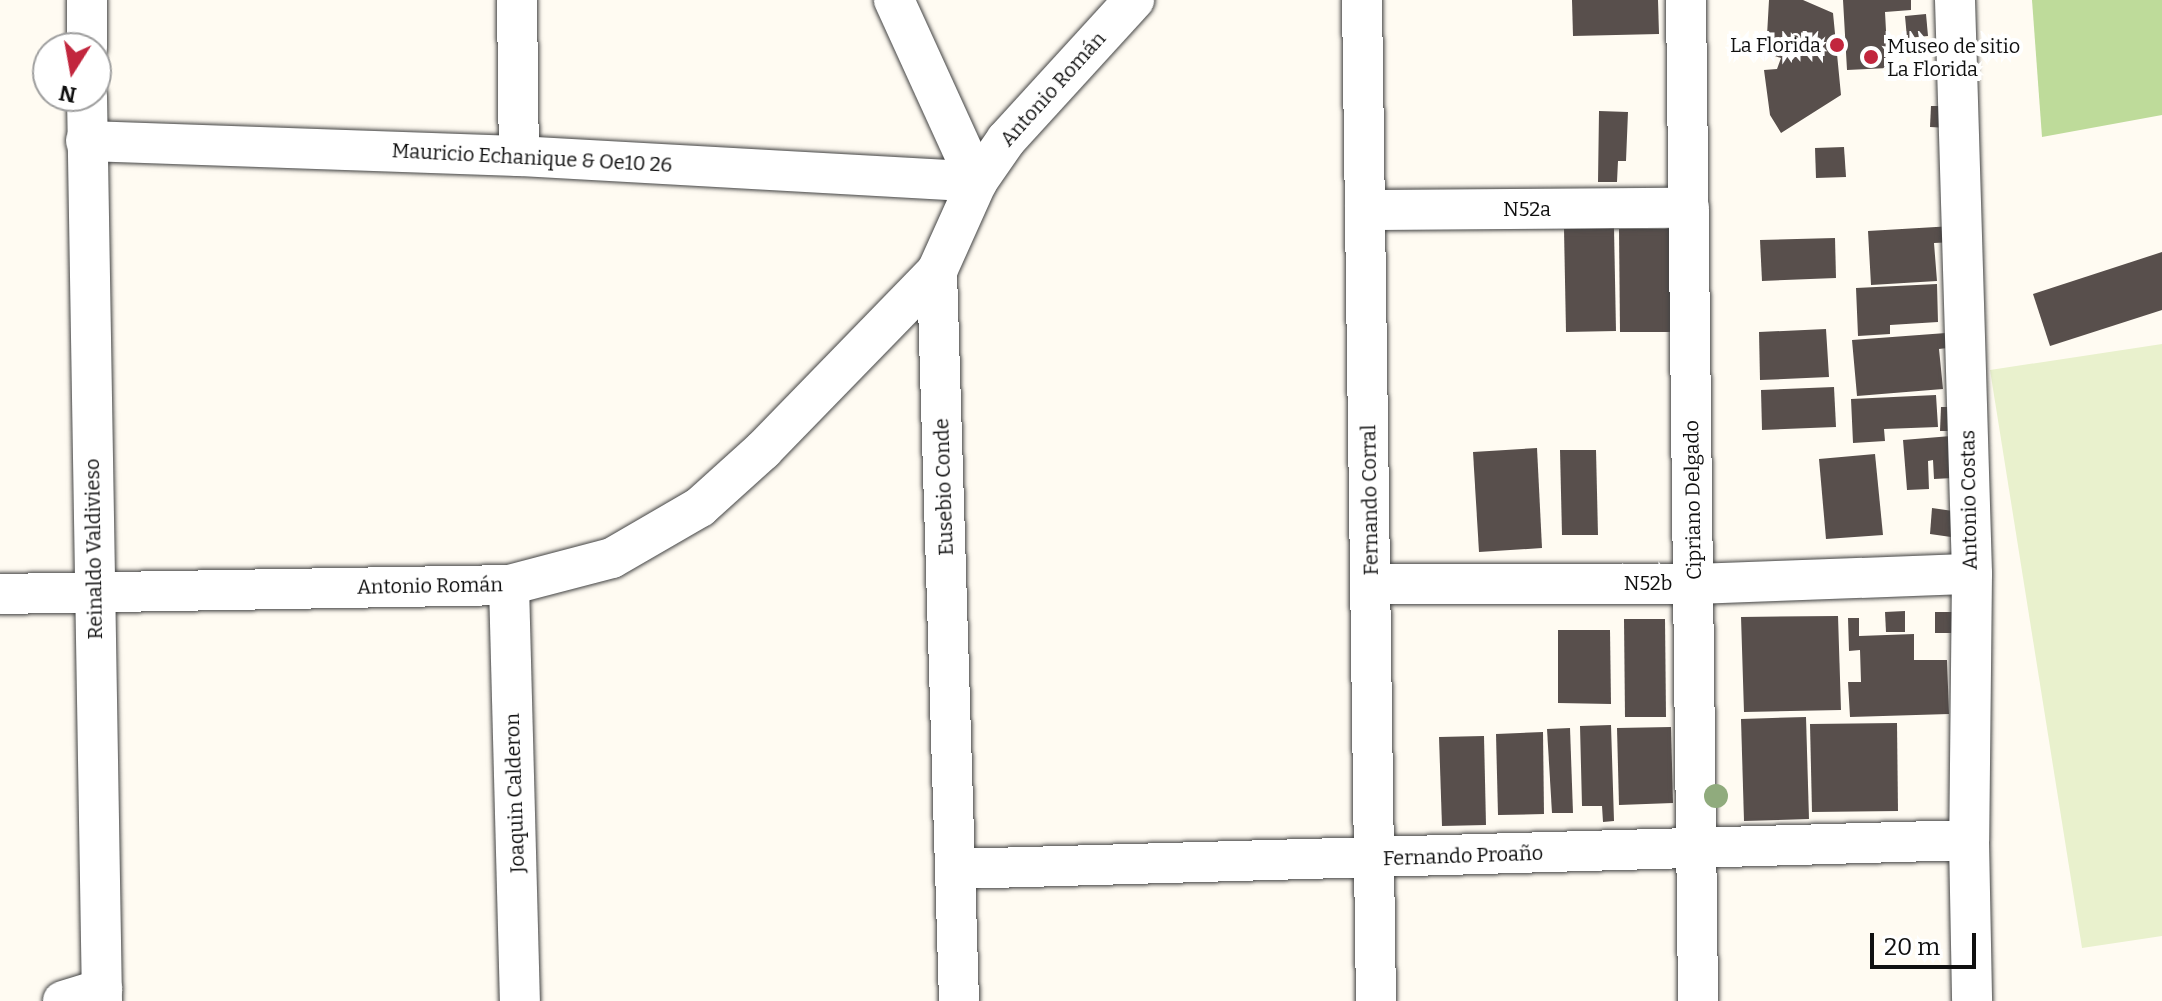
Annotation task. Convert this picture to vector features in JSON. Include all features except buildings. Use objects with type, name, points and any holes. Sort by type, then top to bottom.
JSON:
[{"type":"street","points":[[87,0],[87,32]]},
{"type":"street","points":[[517,0],[519,156]]},
{"type":"street","points":[[894,0],[977,182]]},
{"type":"street","name":"Antonio Román","points":[[977,182],[1006,140],[1134,0]]},
{"type":"street","name":"Fernando Corral","points":[[1362,0],[1376,1001]]},
{"type":"street","name":"Cipriano Delgado","points":[[1686,0],[1698,1001]]},
{"type":"street","name":"Antonio Costas","points":[[1955,0],[1972,574],[1969,840],[1972,1001]]},
{"type":"street","name":"Reinaldo Valdivieso","points":[[87,112],[102,995]]},
{"type":"street","name":"Mauricio Echanique & Oe10 26","points":[[86,141],[519,156],[977,182]]},
{"type":"street","name":"Eusebio Conde","points":[[959,1001],[937,271],[977,182]]},
{"type":"street","name":"N52a","points":[[1365,210],[1689,208]]},
{"type":"street","name":"Antonio Román","points":[[0,594],[509,585],[612,558],[700,507],[763,450],[937,271]]},
{"type":"street","name":"N52b","points":[[1371,584],[1695,584],[1972,574]]},
{"type":"street","name":"Joaquin Calderon","points":[[509,585],[520,1001]]},
{"type":"street","name":"Fernando Proaño","points":[[956,869],[1969,840]]},
{"type":"street","points":[[63,1001],[102,995]]},
{"type":"green space","points":[[2032,0],[2162,0],[2162,115],[2042,137]]},
{"type":"green space","points":[[2162,344],[2162,936],[2082,948],[1990,370]]},
{"type":"place","name":"La Florida","points":[[1837,45]]},
{"type":"place","name":"Museo de sitio La Florida","points":[[1871,57]]}]
